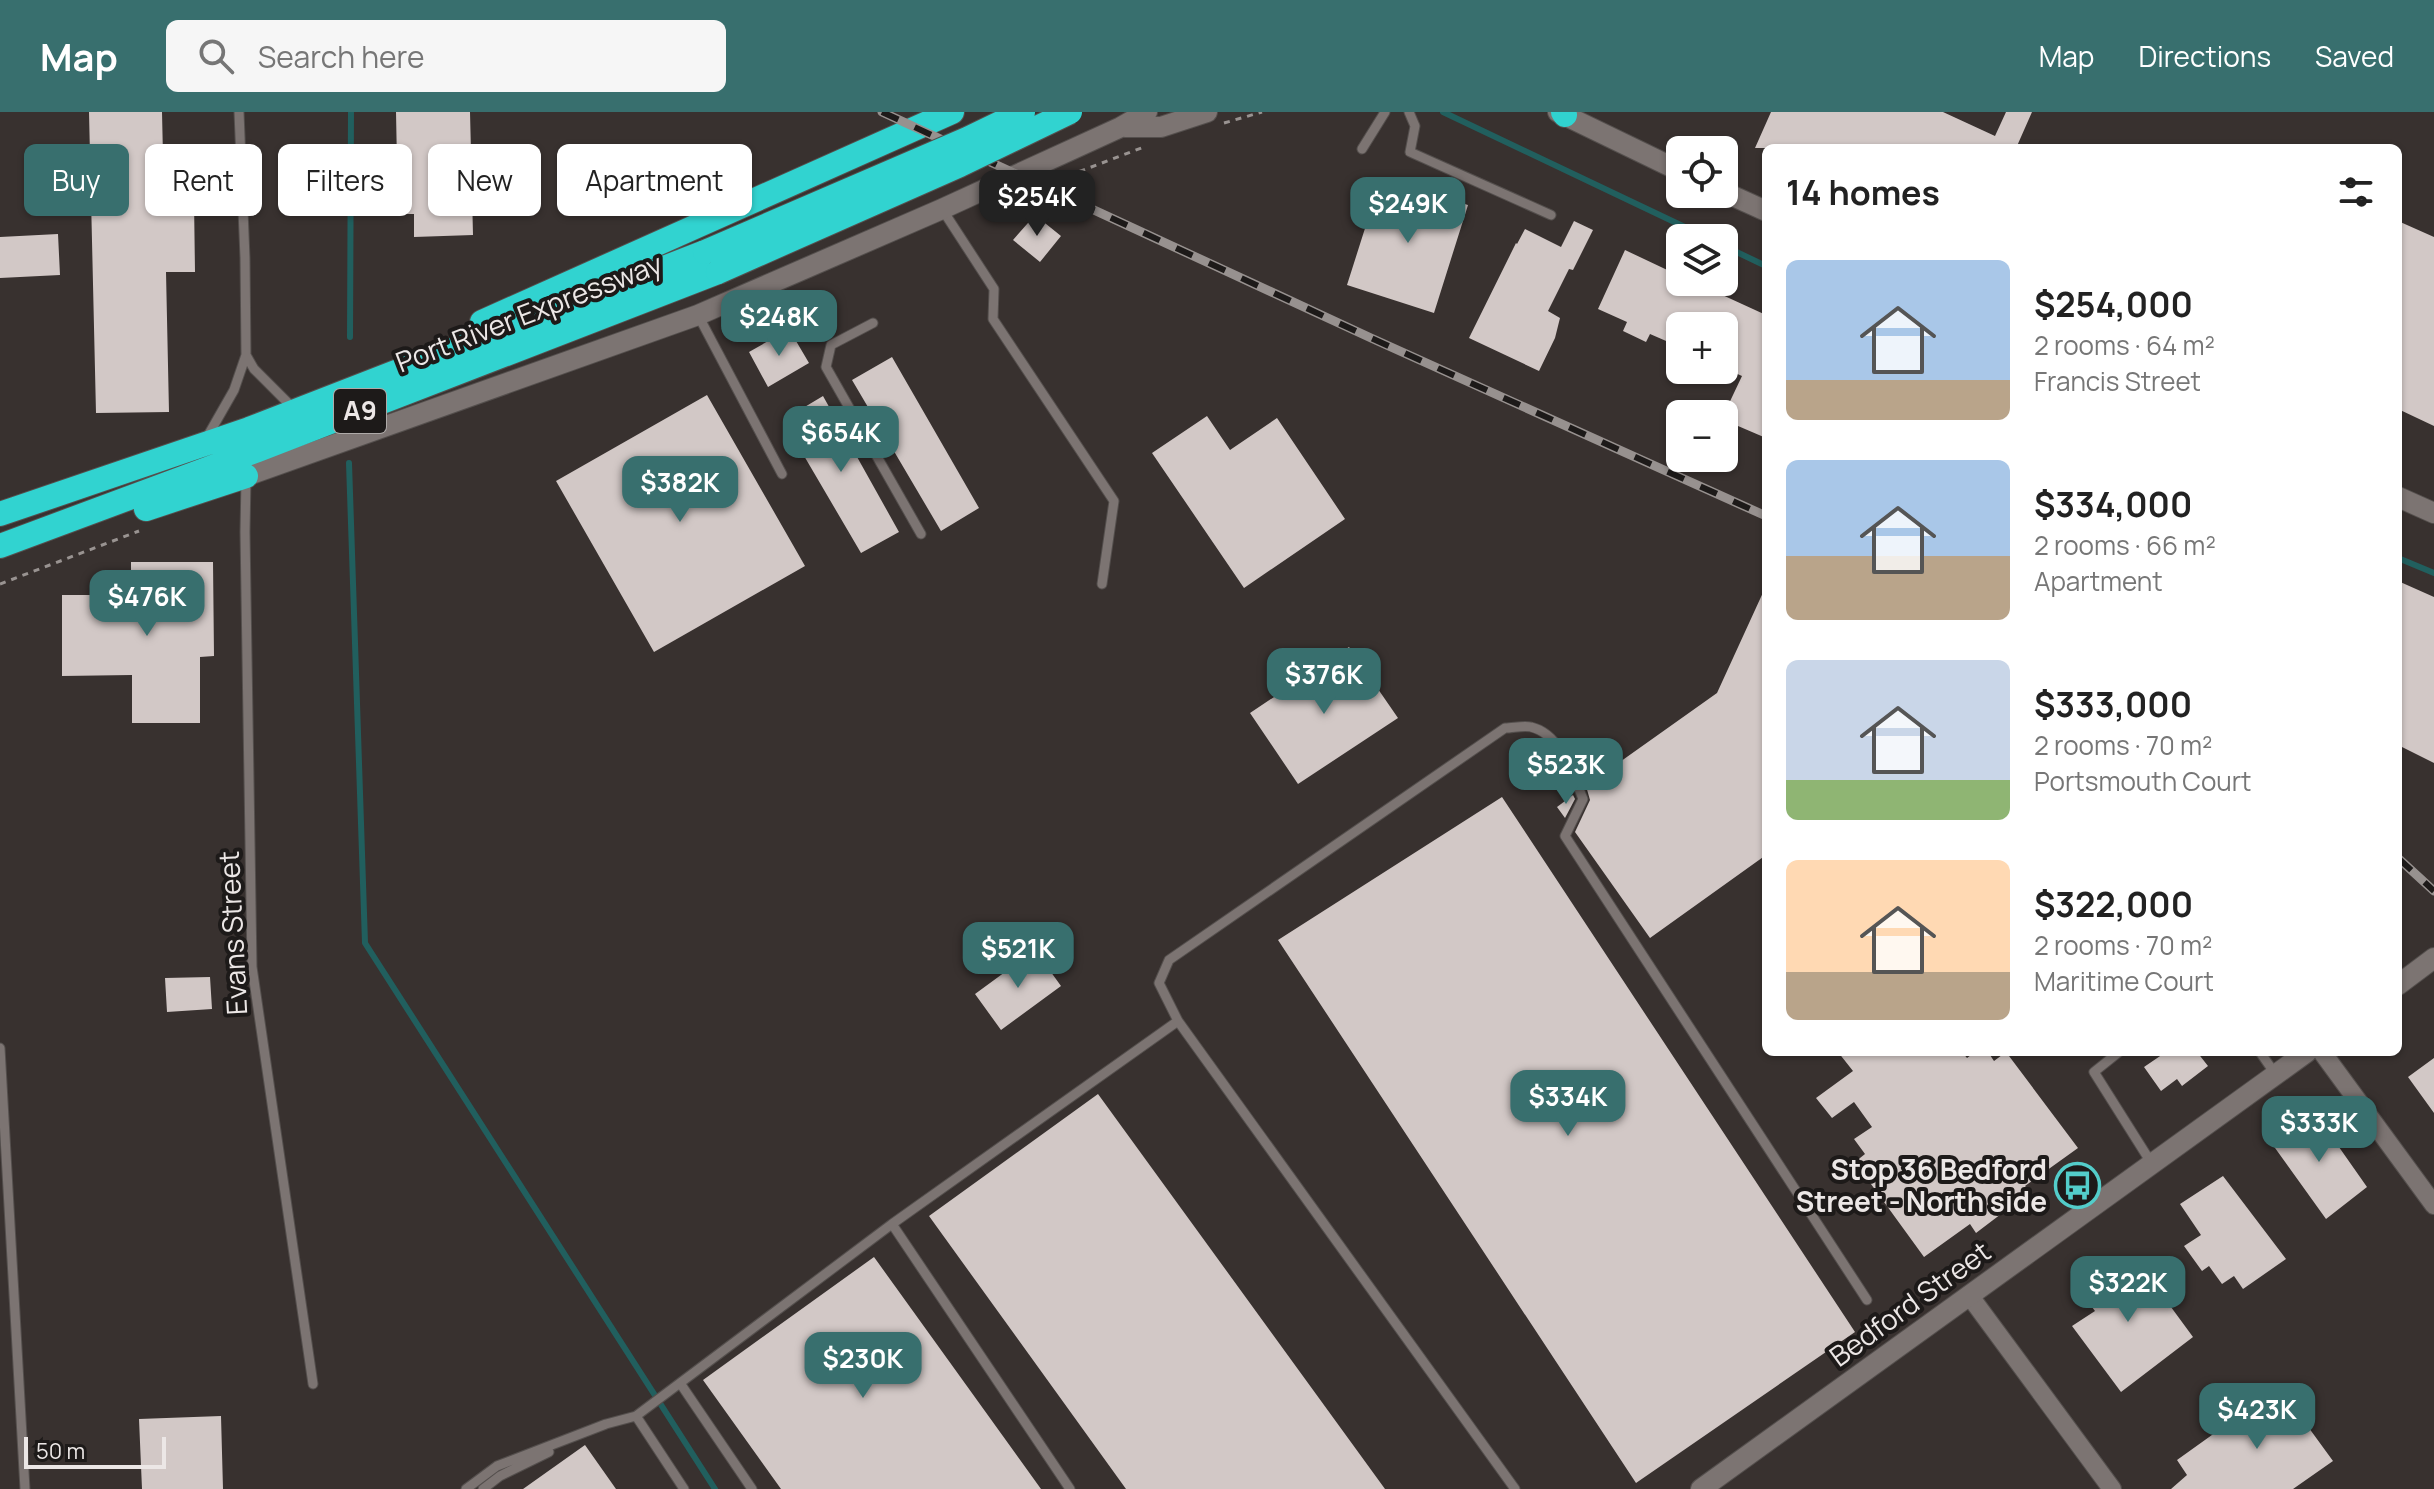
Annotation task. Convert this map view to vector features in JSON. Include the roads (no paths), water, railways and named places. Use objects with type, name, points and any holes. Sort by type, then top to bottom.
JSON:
[{"type":"highway","points":[[297,411],[343,385],[952,112]]},
{"type":"highway","name":"Port River Expressway","points":[[0,514],[712,262],[1023,112]]},
{"type":"highway","name":"Port River Expressway","points":[[0,548],[258,450],[712,262],[960,165],[1070,112]]},
{"type":"highway","points":[[0,548],[53,540],[246,476]]},
{"type":"main road","points":[[246,476],[698,315],[942,209],[1121,127],[1147,112]]},
{"type":"main road","points":[[1121,127],[1161,127],[1207,112]]},
{"type":"main road","points":[[1562,113],[1666,164]]},
{"type":"main road","points":[[1738,198],[1762,209]]},
{"type":"main road","points":[[2402,499],[2434,513]]},
{"type":"main road","points":[[2402,982],[2434,958]]},
{"type":"main road","name":"Bedford Street","points":[[1701,1489],[2302,1056]]},
{"type":"street","points":[[2325,1056],[2434,1205]]},
{"type":"street","points":[[1969,1295],[2112,1489]]},
{"type":"lane","points":[[202,445],[234,390],[246,355],[239,112]]},
{"type":"lane","points":[[1362,149],[1385,112]]},
{"type":"lane","points":[[1409,112],[1415,126],[1410,152],[1551,215]]},
{"type":"lane","points":[[942,209],[994,289],[993,319],[1114,501],[1102,584]]},
{"type":"lane","points":[[698,315],[782,474]]},
{"type":"lane","points":[[873,323],[831,345],[826,367],[921,534]]},
{"type":"lane","points":[[246,355],[254,369],[297,411]]},
{"type":"lane","name":"Evans Street","points":[[246,476],[252,967],[313,1384]]},
{"type":"lane","points":[[1515,1489],[1178,1021],[1159,983],[1169,960],[1505,728],[1532,727],[1551,738],[1567,757],[1583,799],[1565,836],[1867,1300]]},
{"type":"lane","points":[[466,1489],[497,1466],[606,1424],[636,1416],[892,1224],[1178,1021]]},
{"type":"lane","points":[[0,1048],[25,1489]]},
{"type":"lane","points":[[2114,1056],[2094,1072],[2152,1164]]},
{"type":"lane","points":[[2263,1056],[2276,1075]]},
{"type":"lane","points":[[892,1224],[1070,1489]]},
{"type":"lane","points":[[680,1383],[752,1489]]},
{"type":"lane","points":[[636,1416],[684,1489]]},
{"type":"lane","points":[[483,1489],[500,1476],[606,1424]]},
{"type":"waterway","points":[[350,337],[351,112]]},
{"type":"waterway","points":[[1443,112],[1679,224]]},
{"type":"waterway","points":[[1738,253],[1762,264]]},
{"type":"waterway","points":[[349,463],[365,943],[715,1489]]},
{"type":"waterway","points":[[2402,560],[2434,573]]},
{"type":"railway","points":[[882,112],[1762,514]]},
{"type":"railway","points":[[2402,862],[2434,891]]},
{"type":"place","name":"Stop 36 Bedford Street - North side","points":[[2078,1186]]}]
